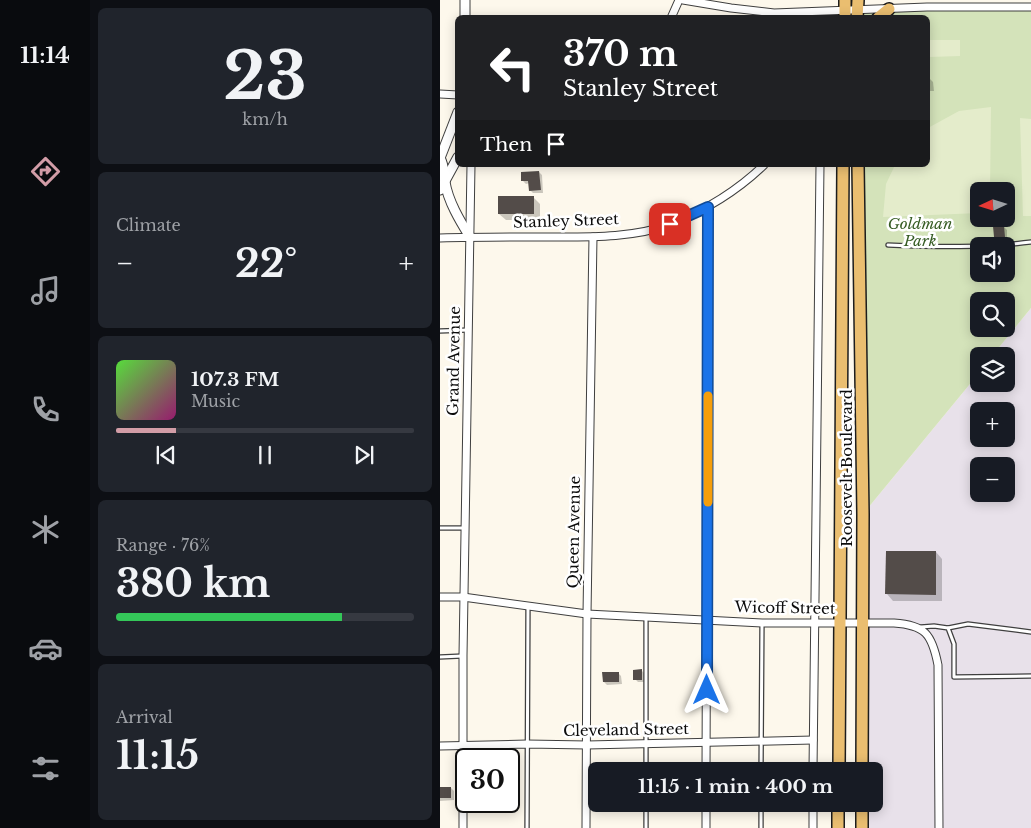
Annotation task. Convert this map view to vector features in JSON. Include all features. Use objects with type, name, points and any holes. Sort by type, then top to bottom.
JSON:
[{"type":"main road","points":[[882,15],[889,9]]},
{"type":"main road","name":"Roosevelt Boulevard","points":[[838,762],[843,167]]},
{"type":"main road","name":"Roosevelt Boulevard","points":[[858,167],[863,514],[862,762]]},
{"type":"main road","points":[[838,812],[838,828]]},
{"type":"main road","points":[[862,812],[862,828]]},
{"type":"street","points":[[465,0],[465,15]]},
{"type":"street","points":[[673,15],[681,0],[774,13],[845,9],[1031,7]]},
{"type":"street","points":[[440,94],[455,95]]},
{"type":"street","points":[[455,120],[440,158],[444,166],[442,186],[470,237]]},
{"type":"street","points":[[442,186],[455,162]]},
{"type":"street","name":"Grand Avenue","points":[[463,828],[463,656],[471,167]]},
{"type":"street","name":"Stanley Street","points":[[440,238],[593,237],[635,232],[670,224],[708,207],[735,190],[762,167]]},
{"type":"street","name":"Roosevelt Boulevard","points":[[813,762],[820,167]]},
{"type":"street","points":[[706,762],[708,207]]},
{"type":"street","name":"Queen Avenue","points":[[586,828],[587,614],[593,237]]},
{"type":"street","name":"Wicoff Street","points":[[440,597],[464,597],[587,614],[762,623],[908,624],[920,627]]},
{"type":"street","points":[[920,627],[930,638],[938,665],[939,828]]},
{"type":"street","name":"Cleveland Street","points":[[440,746],[813,740]]},
{"type":"street","points":[[706,812],[706,828]]},
{"type":"street","points":[[813,812],[813,828]]},
{"type":"lane","points":[[888,245],[937,247],[1007,245],[1031,242]]},
{"type":"lane","points":[[440,331],[469,330]]},
{"type":"lane","points":[[440,528],[465,528]]},
{"type":"lane","points":[[527,828],[528,605]]},
{"type":"lane","points":[[646,617],[646,762]]},
{"type":"lane","points":[[761,762],[762,623]]},
{"type":"lane","points":[[920,627],[948,628],[968,624],[1031,632]]},
{"type":"lane","points":[[948,628],[954,644],[954,677],[1031,676]]},
{"type":"lane","points":[[440,657],[463,656]]},
{"type":"lane","points":[[646,812],[646,828]]},
{"type":"lane","points":[[761,812],[761,828]]},
{"type":"shaded area","points":[[1031,308],[1031,828],[862,828],[862,812],[883,812],[883,762],[862,762],[863,514],[970,384],[970,392],[1015,392],[1015,347],[999,347],[1007,337],[1015,337],[1015,328]]},
{"type":"green space","name":"Goldman Park","points":[[1031,7],[1031,308],[1015,328],[1015,292],[970,292],[970,337],[1007,337],[999,347],[970,347],[970,384],[863,514],[858,167],[930,167],[930,15],[857,15],[858,10]]},
{"type":"green space","points":[[930,40],[960,40],[960,56],[930,57]]},
{"type":"green space","points":[[991,107],[990,182],[970,182],[970,213],[883,217],[886,184],[894,167],[930,167],[930,127],[959,111]]},
{"type":"green space","points":[[1020,118],[1031,119],[1031,216],[1023,216]]},
{"type":"building","points":[[539,171],[541,190],[529,191],[528,181],[521,181],[521,172]]},
{"type":"building","points":[[498,196],[534,196],[534,214],[498,214]]},
{"type":"building","points":[[993,228],[1004,228],[1005,237],[994,237]]},
{"type":"building","points":[[886,551],[936,551],[936,595],[885,594]]},
{"type":"building","points":[[642,669],[642,680],[633,680],[633,670]]},
{"type":"building","points":[[602,672],[619,672],[619,682],[603,682]]},
{"type":"building","points":[[440,787],[451,787],[451,798],[440,798]]},
{"type":"slow traffic","points":[[708,396],[708,502]]},
{"type":"route","points":[[670,224],[708,207],[707,690]]}]
